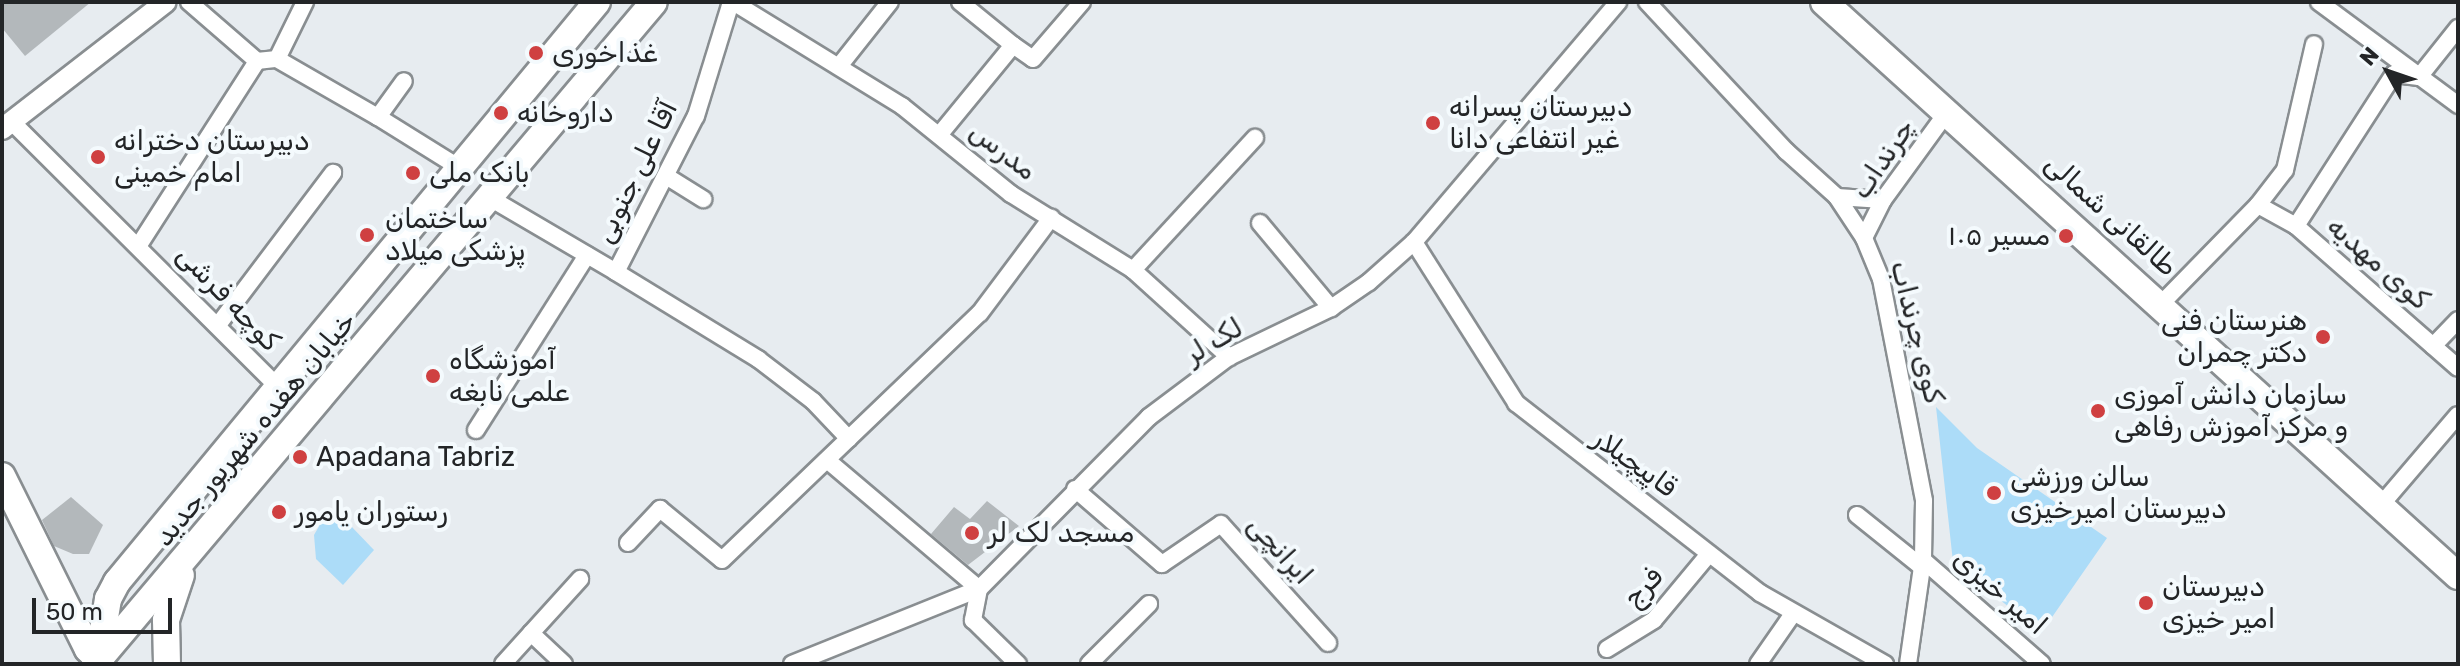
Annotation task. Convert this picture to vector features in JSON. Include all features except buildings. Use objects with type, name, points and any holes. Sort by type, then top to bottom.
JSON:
[{"type":"main road","name":"خیابان هفده شهریور جدید","points":[[98,663],[105,611],[117,582],[597,2]]},
{"type":"main road","name":"خیابان هفده شهریور جدید","points":[[98,663],[187,561],[654,2]]},
{"type":"main road","name":"طالقانی شمالی","points":[[1824,2],[1948,111],[2458,576]]},
{"type":"main road","points":[[2,476],[98,663]]},
{"type":"main road","points":[[167,664],[166,620],[187,561]]},
{"type":"street","points":[[7,126],[166,2]]},
{"type":"street","points":[[189,2],[257,61],[277,59],[460,168]]},
{"type":"street","points":[[277,59],[305,2]]},
{"type":"street","name":"آقا علی جنوبی","points":[[490,198],[616,272],[696,116],[732,2]]},
{"type":"street","name":"مدرس","points":[[732,2],[840,65],[940,134],[1011,194],[1133,270],[1229,357]]},
{"type":"street","points":[[840,65],[890,2]]},
{"type":"street","points":[[960,2],[1033,59],[1082,2]]},
{"type":"street","name":"لک لر","points":[[792,664],[979,589],[1149,417],[1229,357],[1331,308],[1414,242],[1618,2]]},
{"type":"street","name":"کوی چرنداب","points":[[1647,2],[1786,151],[1837,197],[1864,238],[1881,279],[1912,423],[1924,501],[1923,563],[1908,664]]},
{"type":"street","points":[[2319,2],[2458,105]]},
{"type":"street","points":[[2419,77],[2458,28]]},
{"type":"street","points":[[2161,304],[2258,205],[2285,170],[2314,44]]},
{"type":"street","points":[[940,134],[1013,45]]},
{"type":"street","points":[[139,245],[257,61]]},
{"type":"street","points":[[2296,226],[2394,74],[2419,77]]},
{"type":"street","points":[[378,117],[404,81]]},
{"type":"street","name":"چرنداب","points":[[1864,238],[1883,200],[1948,111]]},
{"type":"street","name":"کوچه فرشی","points":[[7,126],[139,245],[278,387]]},
{"type":"street","points":[[1133,270],[1255,138]]},
{"type":"street","points":[[218,325],[333,173]]},
{"type":"street","points":[[666,176],[703,199]]},
{"type":"street","points":[[1837,197],[1883,200]]},
{"type":"street","name":"کوی ‌‌‌مهدیه","points":[[2258,205],[2296,226],[2458,368]]},
{"type":"street","points":[[628,543],[660,509],[722,560],[980,313],[1051,218]]},
{"type":"street","points":[[1260,223],[1331,308]]},
{"type":"street","name":"قاپیچیلار","points":[[1414,242],[1516,403],[1792,615],[1885,664]]},
{"type":"street","points":[[476,430],[587,255]]},
{"type":"street","points":[[616,272],[758,359],[813,401],[849,439]]},
{"type":"street","points":[[2433,346],[2458,320]]},
{"type":"street","points":[[2381,505],[2458,415]]},
{"type":"street","points":[[827,460],[979,589],[973,620],[1018,664]]},
{"type":"street","name":"ایرانچی","points":[[1075,489],[1162,564],[1221,524],[1328,643]]},
{"type":"street","name":"امیر خیزی","points":[[1857,515],[1923,563],[2042,664]]},
{"type":"street","name":"فرج","points":[[1607,649],[1654,620],[1709,554]]},
{"type":"street","points":[[503,664],[580,579]]},
{"type":"street","points":[[1089,664],[1149,604]]},
{"type":"street","points":[[1758,664],[1792,615]]},
{"type":"street","points":[[531,633],[564,664]]},
{"type":"shaded area","name":"سالن ورزشی دبیرستان امیرخیزی","points":[[1936,407],[1977,448],[2107,538],[2041,633],[1953,562]]},
{"type":"shaded area","points":[[326,514],[349,524],[374,550],[343,585],[316,559],[314,535]]},
{"type":"place","name":"غذاخوری","points":[[536,53]]},
{"type":"place","name":"داروخانه","points":[[501,113]]},
{"type":"place","name":"دبیرستان پسرانه غیر انتفاعی دانا","points":[[1433,123]]},
{"type":"place","name":"دبیرستان دخترانه امام خمینی","points":[[98,157]]},
{"type":"place","name":"بانک ملی","points":[[413,173]]},
{"type":"place","name":"ساختمان پزشکی میلاد","points":[[367,235]]},
{"type":"place","name":"مسیر ۱۰۵","points":[[2066,236]]},
{"type":"place","name":"هنرستان فنی دکتر چمران","points":[[2323,337]]},
{"type":"place","name":"آموزشگاه علمی نابغه","points":[[433,376]]},
{"type":"place","name":"سازمان دانش آموزی و مرکز آموزش رفاهی","points":[[2098,411]]},
{"type":"place","name":"Apadana Tabriz","points":[[300,457]]},
{"type":"place","name":"سالن ورزشی دبیرستان امیرخیزی","points":[[1994,493]]},
{"type":"place","name":"رستوران یامور","points":[[279,512]]},
{"type":"place","name":"مسجد لک لر","points":[[972,533]]},
{"type":"place","name":"دبیرستان امیر خیزی","points":[[2146,603]]}]
